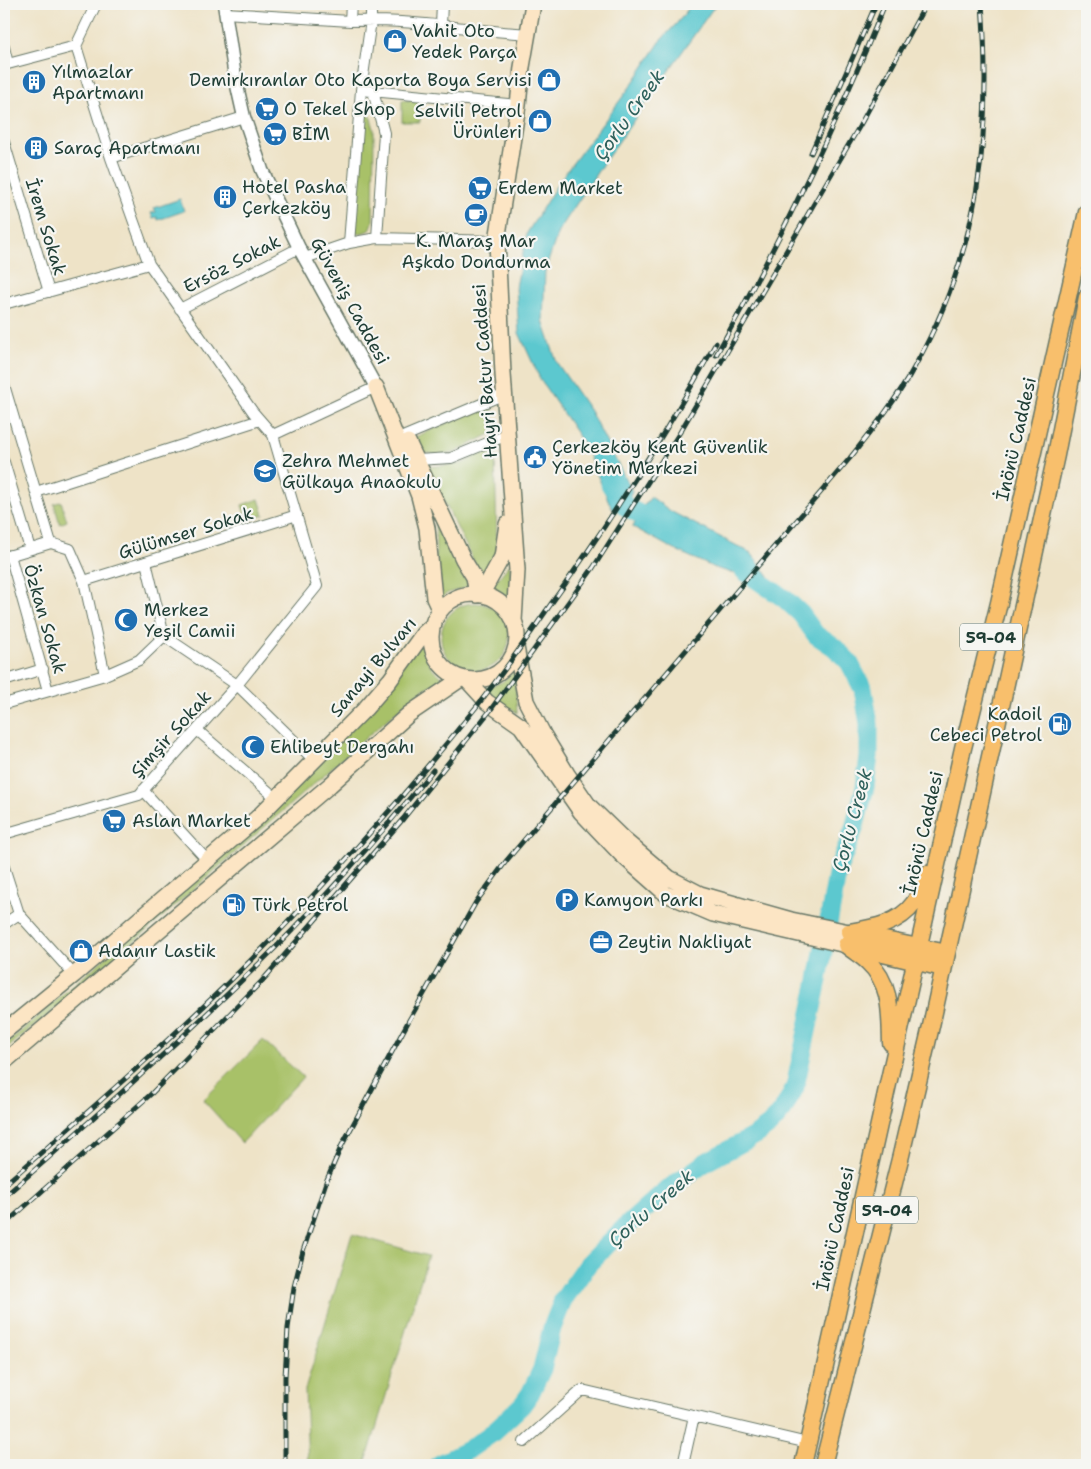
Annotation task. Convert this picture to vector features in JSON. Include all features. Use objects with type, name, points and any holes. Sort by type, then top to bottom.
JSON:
[{"type":"main road","name":"Hayri Batur Caddesi","points":[[514,620],[517,570],[504,394],[497,241],[533,4]]},
{"type":"main road","name":"İnönü Caddesi","points":[[803,1465],[963,748],[999,603],[1087,212]]},
{"type":"main road","name":"59-04","points":[[823,1465],[901,1156],[1056,455],[1087,297]]},
{"type":"main road","name":"Güveniş Caddesi","points":[[376,387],[405,436],[463,559],[474,577],[479,595]]},
{"type":"main road","name":"Güveniş Caddesi","points":[[376,387],[419,496],[427,528],[437,618]]},
{"type":"main road","name":"Hayri Batur Caddesi","points":[[479,595],[502,558],[506,534],[510,468]]},
{"type":"main road","points":[[789,925],[700,894],[669,878],[624,840],[589,806],[553,751],[526,701],[516,647],[517,633],[514,620],[508,610],[498,601],[479,595],[461,596],[449,602],[437,618],[432,636],[433,649],[439,662],[449,672],[464,679],[487,702],[521,726],[581,812],[622,855],[666,894],[713,914],[789,925],[945,960]]},
{"type":"main road","name":"Sanayi Bulvarı","points":[[4,1032],[74,975],[257,818],[365,709],[437,618]]},
{"type":"main road","points":[[4,1062],[322,791],[409,714],[464,679],[489,678],[511,660],[516,647]]},
{"type":"main road","points":[[847,939],[896,920],[914,902],[944,835]]},
{"type":"main road","points":[[847,939],[882,978],[889,997],[892,1062]]},
{"type":"street","points":[[96,4],[76,46],[111,158],[149,264],[260,420],[273,435],[297,515]]},
{"type":"street","points":[[350,20],[351,4]]},
{"type":"street","points":[[349,243],[361,90],[371,20],[371,4]]},
{"type":"street","points":[[441,25],[442,4]]},
{"type":"street","points":[[224,9],[350,20],[441,25],[528,34]]},
{"type":"street","name":"Güveniş Caddesi","points":[[224,9],[244,117],[262,170],[302,253],[376,387]]},
{"type":"street","points":[[4,47],[6,64],[76,46]]},
{"type":"street","points":[[361,90],[518,105]]},
{"type":"street","points":[[373,91],[384,133],[377,238]]},
{"type":"street","points":[[111,158],[244,117]]},
{"type":"street","name":"İrem Sokak","points":[[4,142],[49,292]]},
{"type":"street","name":"Ersöz Sokak","points":[[180,309],[302,253],[377,238],[497,241]]},
{"type":"street","points":[[4,304],[149,264]]},
{"type":"street","points":[[4,385],[51,542]]},
{"type":"street","points":[[273,435],[376,387]]},
{"type":"street","points":[[405,436],[504,394]]},
{"type":"street","points":[[4,423],[14,420]]},
{"type":"street","points":[[36,492],[260,420]]},
{"type":"street","points":[[416,460],[451,458],[507,435]]},
{"type":"street","points":[[4,462],[30,549]]},
{"type":"street","name":"Gülümser Sokak","points":[[84,581],[297,515]]},
{"type":"street","name":"Şimşir Sokak","points":[[4,834],[139,795],[237,685],[317,586],[297,515]]},
{"type":"street","points":[[7,556],[51,542],[70,549],[84,581],[105,675]]},
{"type":"street","name":"Özkan Sokak","points":[[7,556],[43,669],[48,691]]},
{"type":"street","points":[[146,562],[164,636],[237,685],[314,760]]},
{"type":"street","points":[[4,704],[105,675],[139,660],[164,636]]},
{"type":"street","points":[[4,681],[43,669]]},
{"type":"street","points":[[197,730],[276,798]]},
{"type":"street","points":[[143,790],[207,860]]},
{"type":"street","points":[[4,867],[19,914],[74,975]]},
{"type":"street","points":[[4,924],[19,914]]},
{"type":"street","points":[[524,1442],[582,1390],[808,1442]]},
{"type":"street","points":[[683,1465],[694,1416]]},
{"type":"green space","points":[[402,100],[419,101],[420,122],[402,122]]},
{"type":"green space","points":[[362,102],[366,102],[374,129],[373,222],[370,230],[359,234],[356,233],[354,221]]},
{"type":"green space","points":[[492,403],[494,432],[454,453],[440,455],[419,452],[413,438]]},
{"type":"green space","points":[[495,447],[497,551],[485,574],[480,574],[427,467],[461,464]]},
{"type":"green space","points":[[259,499],[264,515],[247,521],[242,505]]},
{"type":"green space","points":[[61,501],[67,521],[60,524],[54,504]]},
{"type":"green space","points":[[435,519],[471,586],[448,593],[437,600]]},
{"type":"green space","points":[[510,564],[511,602],[501,592],[490,588]]},
{"type":"green space","points":[[475,603],[488,606],[499,613],[506,624],[509,637],[506,650],[499,661],[488,668],[475,671],[462,668],[451,661],[444,650],[441,637],[444,624],[451,613],[462,606]]},
{"type":"green space","points":[[426,638],[425,652],[428,662],[445,679],[424,689],[384,722],[106,966],[4,1051],[4,1046],[172,899]]},
{"type":"green space","points":[[515,670],[517,713],[481,689],[502,682]]},
{"type":"green space","points":[[263,1040],[303,1077],[242,1143],[203,1100]]},
{"type":"green space","points":[[352,1234],[428,1256],[365,1465],[308,1465],[305,1390]]},
{"type":"water","points":[[692,4],[716,4],[600,168],[558,232],[545,271],[543,321],[557,363],[590,411],[632,491],[626,503],[615,510],[612,509],[584,444],[541,381],[519,333],[516,287],[527,233],[560,180],[630,87],[662,39]]},
{"type":"water","points":[[180,199],[184,211],[158,220],[157,217],[153,218],[151,213],[156,212],[154,208]]},
{"type":"water","points":[[651,497],[672,512],[751,553],[770,578],[769,581],[763,585],[760,581],[715,568],[673,549],[633,527],[642,508]]},
{"type":"waterway","name":"Çorlu Creek","points":[[610,484],[626,507],[661,525]]},
{"type":"waterway","name":"Çorlu Creek","points":[[438,1465],[468,1450],[491,1434],[522,1405],[530,1394],[542,1369],[552,1328],[563,1300],[588,1264],[664,1192],[706,1162],[756,1135],[771,1124],[783,1110],[795,1087],[818,980],[838,869],[854,829],[865,787],[869,756],[869,724],[863,689],[849,662],[834,647],[816,635],[801,614],[785,599],[744,571]]},
{"type":"railway","points":[[811,153],[876,4]]},
{"type":"railway","points":[[716,355],[785,226],[847,94],[885,4]]},
{"type":"railway","points":[[4,1225],[151,1094],[262,981],[403,819],[489,712],[593,568],[680,432],[859,127],[926,4]]},
{"type":"railway","points":[[285,1465],[285,1377],[288,1328],[294,1287],[303,1251],[326,1182],[341,1147],[408,1022],[476,902],[507,860],[850,458],[900,390],[915,366],[937,322],[954,279],[967,235],[977,190],[985,99],[982,4]]},
{"type":"railway","points":[[4,1185],[140,1066],[239,972],[324,883],[428,766],[495,683],[591,546],[656,446],[716,343]]},
{"type":"railway","points":[[4,1197],[175,1044],[275,948],[356,861],[433,770]]},
{"type":"place","name":"Vahit Oto Yedek Parça","points":[[395,41]]},
{"type":"place","name":"Demirkıranlar Oto Kaporta Boya Servisi","points":[[549,80]]},
{"type":"place","name":"Yılmazlar Apartmanı","points":[[34,82]]},
{"type":"place","name":"O Tekel Shop","points":[[267,109]]},
{"type":"place","name":"Selvili Petrol Ürünleri","points":[[540,121]]},
{"type":"place","name":"BİM","points":[[275,134]]},
{"type":"place","name":"Saraç Apartmanı","points":[[36,148]]},
{"type":"place","name":"Erdem Market","points":[[480,188]]},
{"type":"place","name":"Hotel Pasha Çerkezköy","points":[[225,197]]},
{"type":"place","name":"K. Maraş Mar Aşkdo Dondurma","points":[[476,215]]},
{"type":"place","name":"Çerkezköy Kent Güvenlik Yönetim Merkezi","points":[[535,457]]},
{"type":"place","name":"Zehra Mehmet Gülkaya Anaokulu","points":[[265,471]]},
{"type":"place","name":"Merkez Yeşil Camii","points":[[126,620]]},
{"type":"place","name":"Kadoil Cebeci Petrol","points":[[1060,724]]},
{"type":"place","name":"Ehlibeyt Dergahı","points":[[253,747]]},
{"type":"place","name":"Aslan Market","points":[[114,821]]},
{"type":"place","name":"Kamyon Parkı","points":[[567,900]]},
{"type":"place","name":"Türk Petrol","points":[[234,905]]},
{"type":"place","name":"Zeytin Nakliyat","points":[[601,942]]},
{"type":"place","name":"Adanır Lastik","points":[[81,951]]}]
